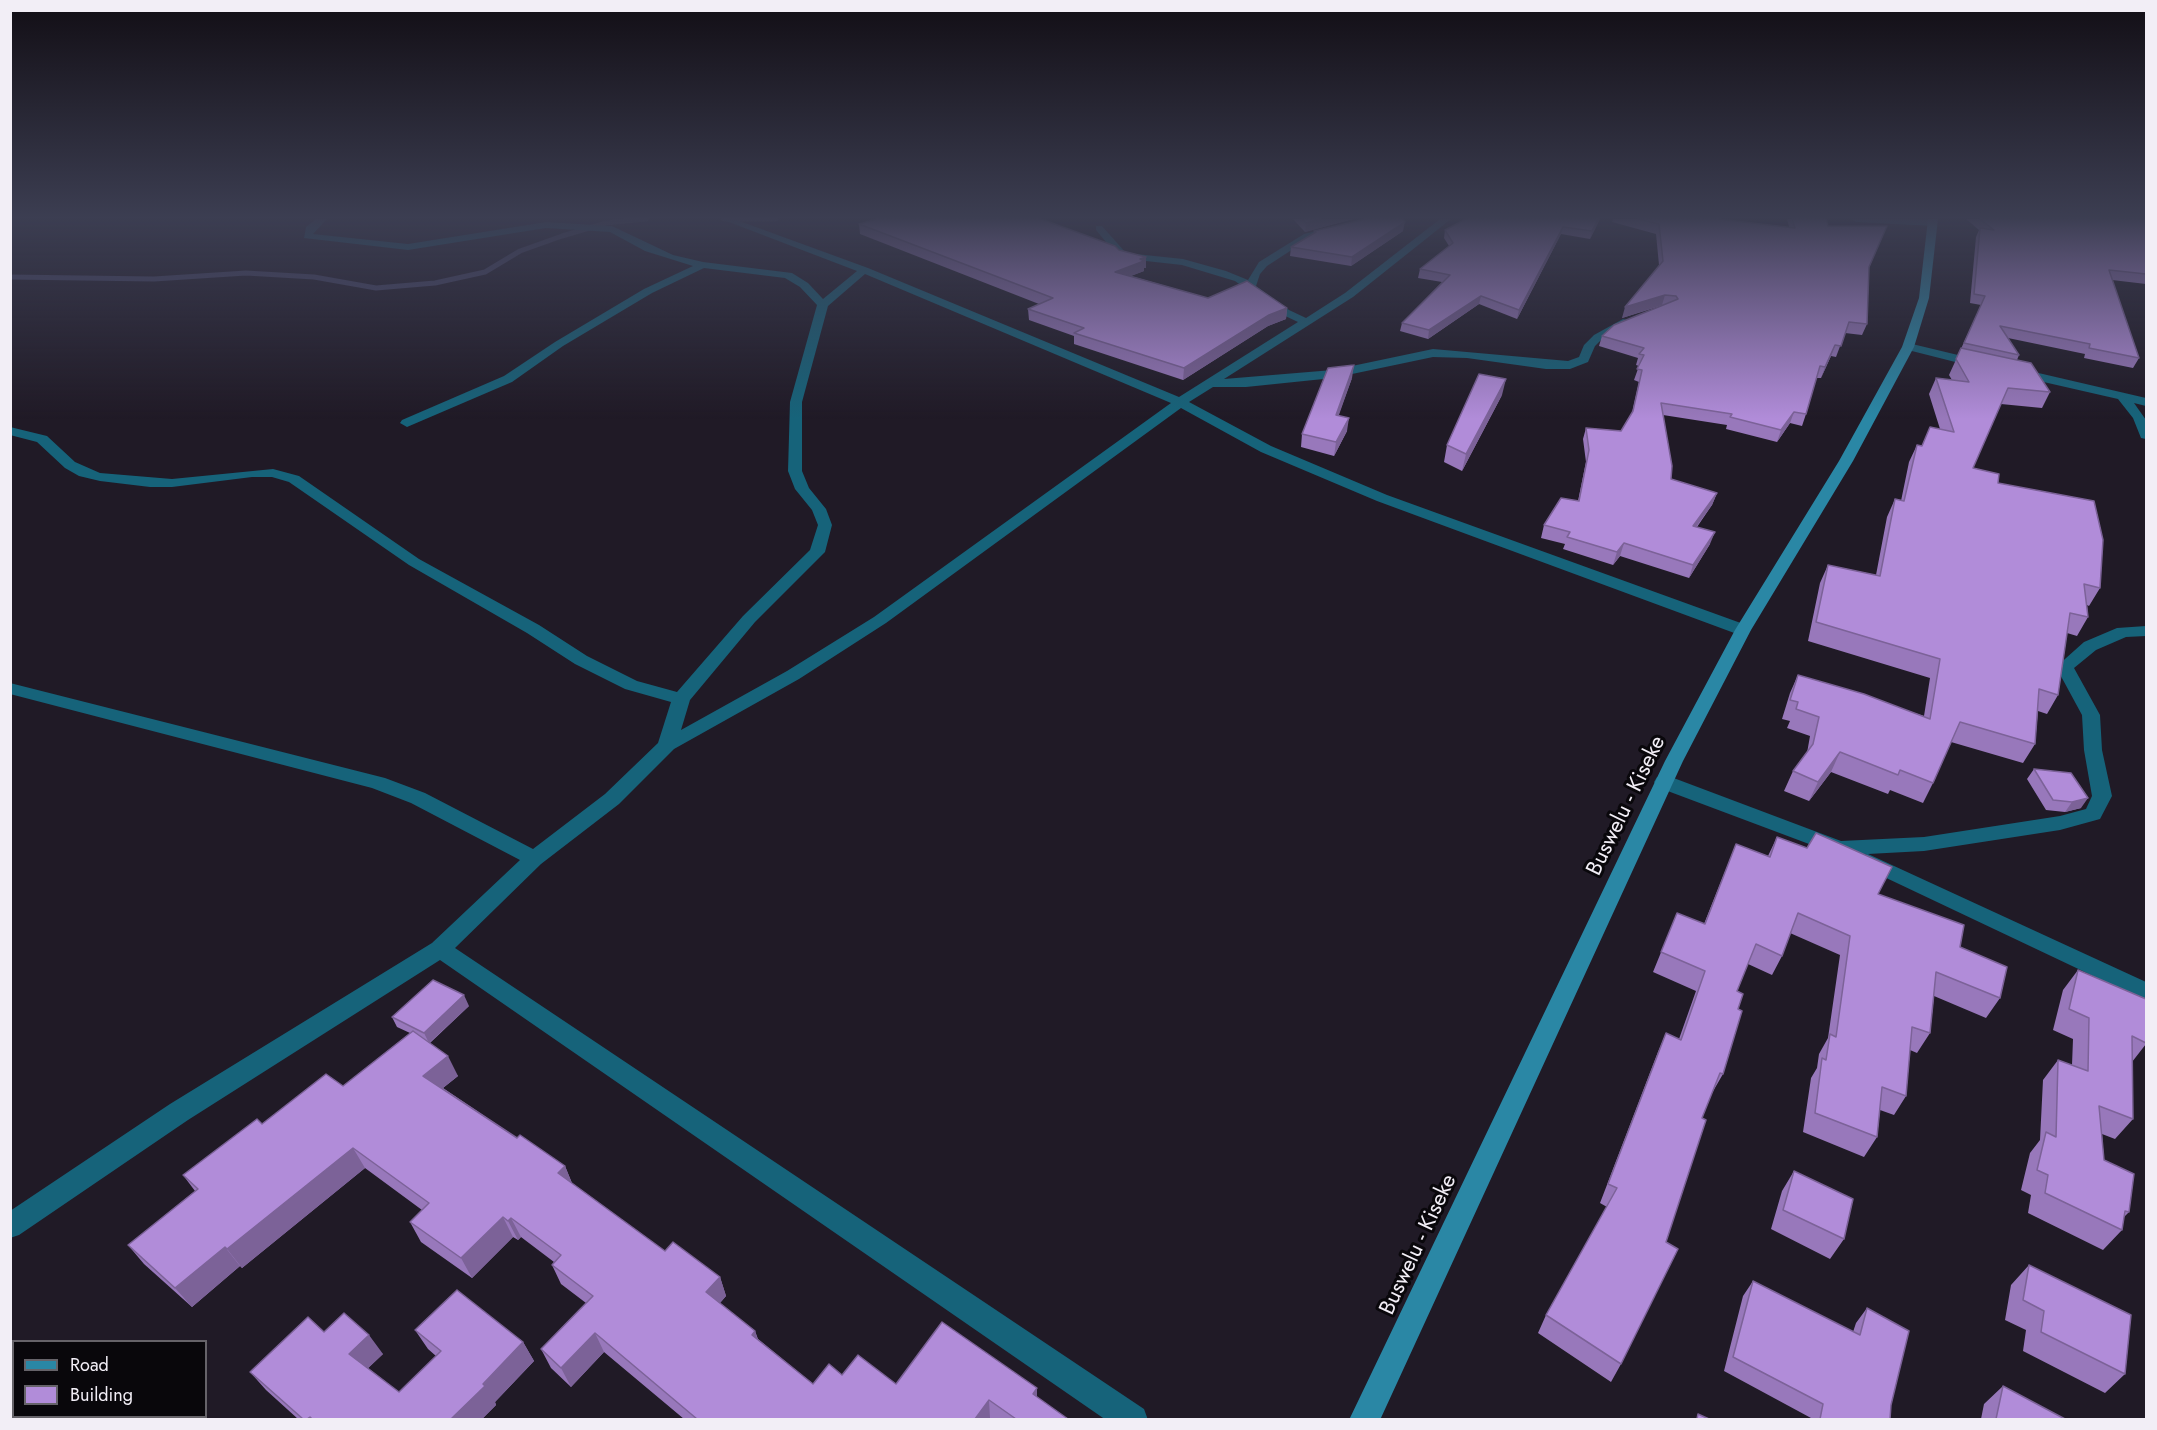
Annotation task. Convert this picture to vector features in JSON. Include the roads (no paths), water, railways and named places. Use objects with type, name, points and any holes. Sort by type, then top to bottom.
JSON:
[{"type":"main road","name":"Buswelu - Kiseke","points":[[1364,1419],[1664,783],[1743,630],[1846,461],[1908,347],[1924,298],[1925,286]]},
{"type":"street","points":[[407,423],[508,380],[559,344],[659,286]]},
{"type":"street","points":[[805,286],[824,305]]},
{"type":"street","points":[[667,745],[681,699],[749,619],[817,552],[824,534],[823,517],[802,489],[795,471],[793,450],[796,402],[824,305],[846,286]]},
{"type":"street","points":[[902,286],[1180,402],[1266,449],[1382,498],[1743,630]]},
{"type":"street","points":[[1251,286],[1286,312],[1306,322]]},
{"type":"street","points":[[10,1226],[179,1112],[440,949],[534,859],[612,799],[667,745],[793,675],[880,620],[1180,402],[1361,286]]},
{"type":"street","points":[[1211,383],[1246,383],[1333,374],[1401,357],[1433,353],[1467,354],[1546,365],[1570,365],[1584,359],[1590,345],[1598,337],[1637,317]]},
{"type":"street","points":[[1908,347],[1987,365]]},
{"type":"street","points":[[2010,371],[2146,402]]},
{"type":"street","points":[[2123,397],[2139,418],[2146,435]]},
{"type":"street","points":[[10,431],[42,439],[70,465],[84,473],[100,477],[150,483],[172,483],[252,472],[273,473],[294,479],[414,562],[533,629],[581,660],[631,685],[681,699]]},
{"type":"street","points":[[1840,848],[1924,844],[2060,823],[2093,814],[2102,796],[2093,750],[2091,715],[2065,668],[2090,646],[2123,632],[2146,630]]},
{"type":"street","points":[[10,688],[378,783],[418,798],[534,859]]},
{"type":"street","points":[[1664,783],[1840,848],[2146,992]]},
{"type":"street","points":[[440,949],[1133,1419]]},
{"type":"waterway","points":[[363,286],[376,288],[403,286]]}]
